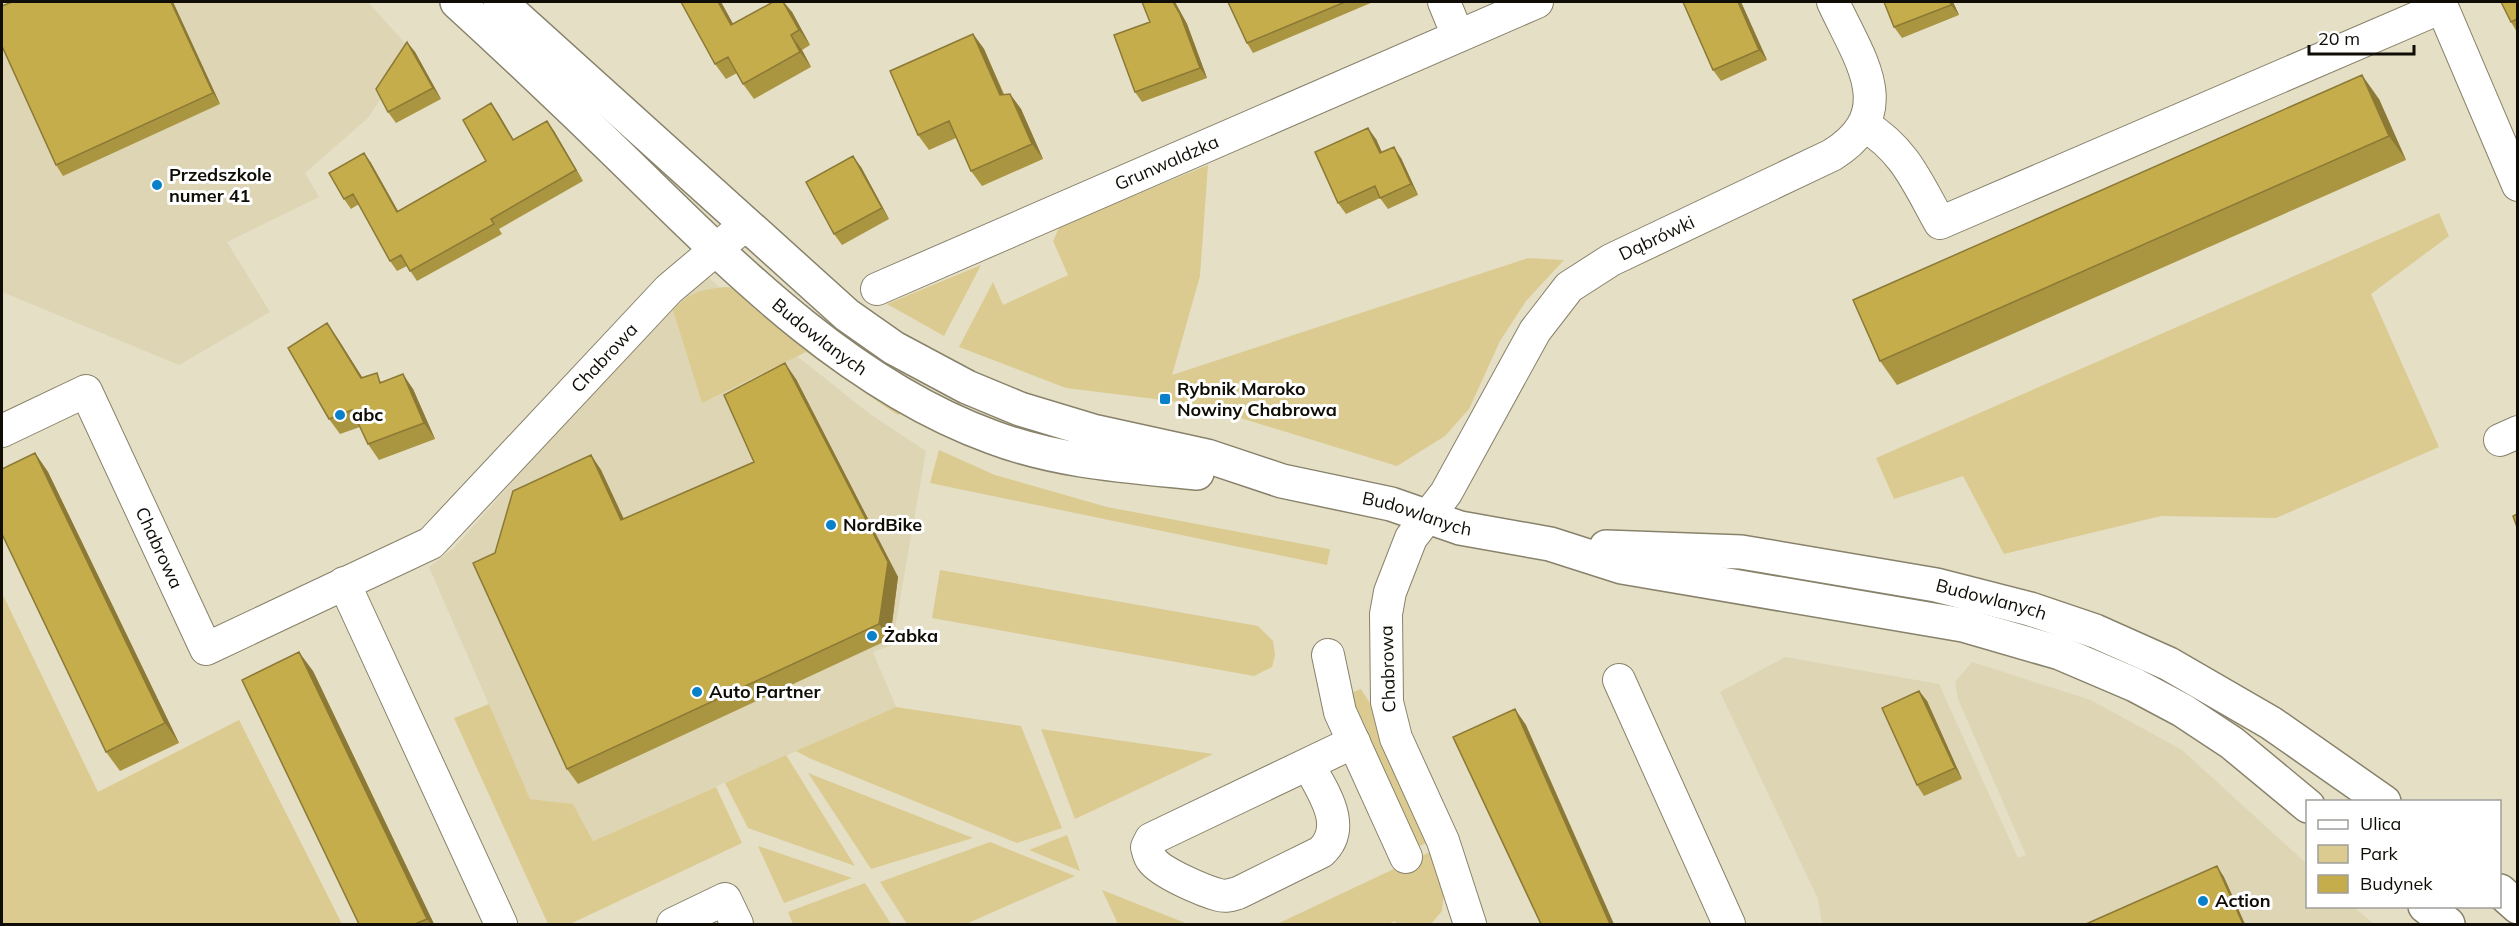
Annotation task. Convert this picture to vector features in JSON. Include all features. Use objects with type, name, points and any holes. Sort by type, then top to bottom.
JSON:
[{"type":"main road","name":"Budowlanych","points":[[457,2],[555,92],[716,249],[812,331],[869,374],[926,407],[982,434],[1077,461],[1282,481],[1391,504],[1464,528],[1550,544],[1622,567],[1963,625],[2060,653],[2125,680],[2182,710],[2232,743],[2306,805]]},
{"type":"main road","name":"Budowlanych","points":[[500,2],[745,225],[862,326],[903,353],[949,379],[1020,409],[1102,433],[1207,456],[1282,481]]},
{"type":"main road","name":"Budowlanych","points":[[1550,544],[1741,552],[1936,585],[2019,605],[2095,631],[2169,664],[2271,723],[2383,800]]},
{"type":"main road","points":[[2501,893],[2517,907]]},
{"type":"main road","points":[[2428,908],[2448,924]]},
{"type":"street","points":[[1444,2],[1458,36]]},
{"type":"street","name":"Grunwaldzka","points":[[876,288],[1537,2]]},
{"type":"street","name":"Dąbrówki","points":[[1428,516],[1450,485],[1535,331],[1569,287],[1611,260],[1832,155],[1849,142],[1864,125],[1872,99],[1871,90],[1833,2]]},
{"type":"street","points":[[1864,125],[1881,135],[1902,157],[1940,223],[2441,4],[2517,185]]},
{"type":"street","name":"Chabrowa","points":[[2,431],[86,391],[206,649],[431,543],[669,289],[745,225]]},
{"type":"street","name":"Chabrowa","points":[[1428,516],[1411,538],[1389,599],[1386,614],[1387,702],[1396,738],[1443,841],[1470,924]]},
{"type":"street","points":[[344,583],[501,924]]},
{"type":"street","points":[[1328,655],[1340,712],[1406,857]]},
{"type":"street","points":[[1619,680],[1729,924]]},
{"type":"street","points":[[1308,764],[1334,817],[1329,844],[1321,852],[1228,896],[1219,895],[1180,878],[1150,859],[1147,847],[1151,839],[1354,742]]},
{"type":"street","points":[[673,924],[725,899],[737,924]]},
{"type":"shaded area","name":"Przedszkole numer 41","points":[[2,2],[368,2],[412,51],[368,118],[305,173],[319,197],[227,242],[270,312],[179,365],[2,292]]},
{"type":"shaded area","points":[[707,276],[769,334],[870,414],[926,451],[892,645],[873,652],[896,707],[593,841],[573,804],[530,799],[429,567],[454,548],[609,373]]},
{"type":"shaded area","points":[[1785,657],[1939,684],[2018,858],[2026,855],[1958,699],[1955,682],[1972,662],[2091,700],[2182,750],[2306,863],[2306,908],[2355,908],[2374,924],[1822,924],[1818,899],[1720,692]]},
{"type":"green space","points":[[1208,165],[1200,276],[1172,375],[1528,258],[1564,260],[1526,301],[1500,341],[1469,409],[1445,436],[1397,466],[1195,404],[1066,388],[959,347],[993,282],[1003,305],[1068,275],[1053,241],[1060,226]]},
{"type":"green space","points":[[2439,213],[2449,236],[2371,294],[2439,447],[2276,518],[2161,516],[2004,554],[1963,476],[1894,499],[1876,458]]},
{"type":"green space","points":[[981,265],[944,336],[887,304]]},
{"type":"green space","points":[[725,287],[736,288],[904,410],[898,415],[806,352],[702,403],[673,310],[696,293]]},
{"type":"green space","points":[[939,450],[995,475],[1107,507],[1329,549],[1327,565],[930,483]]},
{"type":"green space","points":[[940,570],[1258,626],[1273,641],[1275,655],[1272,667],[1254,676],[932,618]]},
{"type":"green space","points":[[2,593],[98,792],[239,720],[342,924],[2,924]]},
{"type":"green space","points":[[1361,689],[1378,716],[1435,839],[1413,849],[1343,704],[1351,693]]},
{"type":"green space","points":[[489,704],[530,799],[573,804],[593,841],[716,787],[742,843],[570,924],[548,924],[454,718]]},
{"type":"green space","points":[[896,707],[1021,726],[1062,828],[1017,843],[796,751]]},
{"type":"green space","points":[[1041,729],[1213,754],[1075,819]]},
{"type":"green space","points":[[786,755],[855,866],[748,828],[725,783]]},
{"type":"green space","points":[[808,773],[973,838],[871,869]]},
{"type":"green space","points":[[1067,835],[1080,871],[1029,850]]},
{"type":"green space","points":[[990,842],[1075,876],[966,924],[907,924],[880,882]]},
{"type":"green space","points":[[758,846],[852,878],[784,903]]},
{"type":"green space","points":[[1430,852],[1445,884],[1442,911],[1431,924],[1397,924],[1395,921],[1388,924],[1277,924]]},
{"type":"green space","points":[[865,883],[891,924],[793,924],[788,912]]},
{"type":"green space","points":[[1102,890],[1188,924],[1118,924]]},
{"type":"building","points":[[12,2],[171,2],[213,93],[56,165],[2,46],[2,6]]},
{"type":"building","points":[[681,2],[718,2],[731,25],[773,2],[783,2],[799,30],[791,35],[800,52],[743,84],[728,57],[715,64]]},
{"type":"building","points":[[1142,2],[1173,2],[1180,14],[1200,68],[1135,92],[1114,35],[1150,22]]},
{"type":"building","points":[[1228,2],[1345,2],[1247,43]]},
{"type":"building","points":[[1683,2],[1738,2],[1759,50],[1713,70]]},
{"type":"building","points":[[1884,2],[1950,2],[1951,5],[1894,27]]},
{"type":"building","points":[[2501,2],[2517,2],[2517,19],[2511,22]]},
{"type":"building","points":[[973,34],[1000,95],[1010,94],[1032,144],[971,171],[949,121],[918,135],[890,71]]},
{"type":"building","points":[[407,42],[433,88],[388,112],[376,89]]},
{"type":"building","points":[[2362,75],[2389,136],[1880,361],[1853,300]]},
{"type":"building","points":[[491,103],[513,140],[547,121],[576,170],[491,219],[494,224],[410,271],[401,255],[390,261],[353,194],[344,199],[329,173],[364,153],[397,212],[486,161],[463,120]]},
{"type":"building","points":[[1368,128],[1380,153],[1394,147],[1411,184],[1380,198],[1375,186],[1338,203],[1315,152]]},
{"type":"building","points":[[853,156],[882,208],[834,234],[806,182]]},
{"type":"building","points":[[327,323],[361,378],[377,373],[380,383],[403,374],[424,423],[368,444],[352,410],[329,419],[288,348]]},
{"type":"building","points":[[785,363],[888,562],[879,624],[567,769],[473,563],[495,553],[513,491],[591,455],[621,520],[754,462],[724,395]]},
{"type":"building","points":[[35,453],[165,723],[106,752],[2,534],[2,469]]},
{"type":"building","points":[[2517,514],[2517,527],[2513,516]]},
{"type":"building","points":[[299,652],[427,919],[415,924],[359,924],[242,680]]},
{"type":"building","points":[[1919,691],[1955,768],[1917,785],[1882,708]]},
{"type":"building","points":[[1515,709],[1610,924],[1541,924],[1453,737]]},
{"type":"building","name":"Action","points":[[2217,866],[2243,924],[2086,924]]},
{"type":"place","name":"Przedszkole numer 41","points":[[157,185]]},
{"type":"place","name":"Rybnik Maroko Nowiny Chabrowa","points":[[1165,399]]},
{"type":"place","name":"abc","points":[[340,415]]},
{"type":"place","name":"NordBike","points":[[831,525]]},
{"type":"place","name":"Żabka","points":[[872,636]]},
{"type":"place","name":"Auto Partner","points":[[697,692]]},
{"type":"place","name":"Action","points":[[2203,901]]}]
